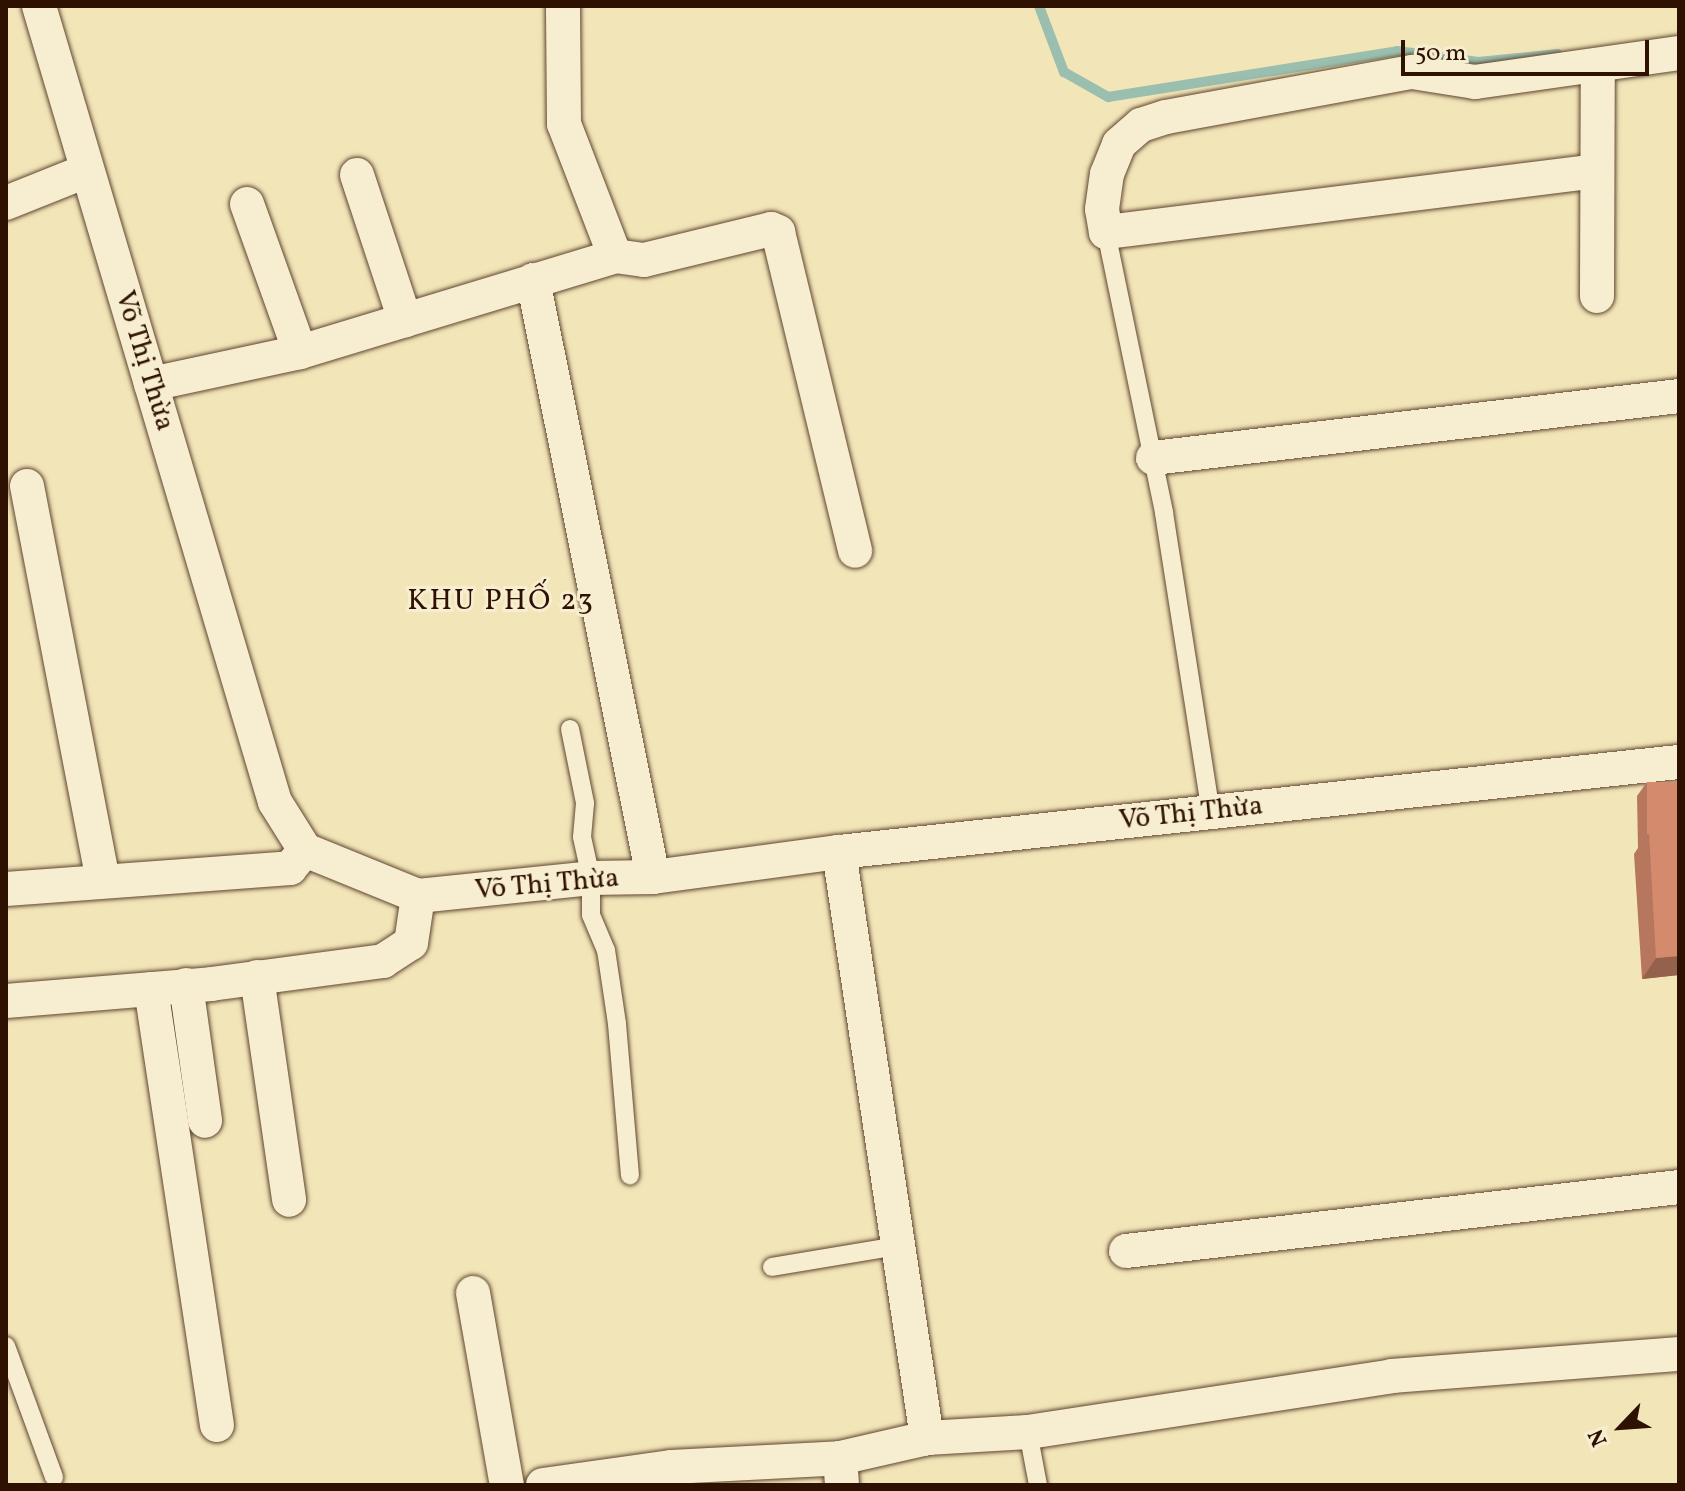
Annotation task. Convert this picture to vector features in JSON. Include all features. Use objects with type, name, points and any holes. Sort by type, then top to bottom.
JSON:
[{"type":"street","name":"Võ Thị Thừa","points":[[39,6],[275,802],[305,850],[418,896],[591,878],[653,877],[839,852],[1679,762]]},
{"type":"street","points":[[563,6],[564,124],[615,256]]},
{"type":"street","points":[[1597,171],[1106,232],[1102,209],[1107,174],[1119,144],[1141,125],[1412,72],[1475,82],[1679,53]]},
{"type":"street","points":[[1597,296],[1598,65]]},
{"type":"street","points":[[6,203],[86,171]]},
{"type":"street","points":[[357,175],[405,320]]},
{"type":"street","points":[[247,204],[300,352]]},
{"type":"street","points":[[151,384],[300,352],[615,256],[644,260],[771,229],[778,232],[855,551]]},
{"type":"street","points":[[533,280],[653,877]]},
{"type":"street","points":[[1153,458],[1679,396]]},
{"type":"street","points":[[27,486],[103,880]]},
{"type":"street","points":[[6,889],[290,868],[305,850]]},
{"type":"street","points":[[839,852],[927,1438]]},
{"type":"street","points":[[6,1001],[257,977],[397,955],[411,943],[418,896]]},
{"type":"street","points":[[257,977],[289,1200]]},
{"type":"street","points":[[186,985],[205,1121]]},
{"type":"street","points":[[151,989],[217,1425]]},
{"type":"street","points":[[1126,1251],[1679,1187]]},
{"type":"street","points":[[473,1293],[507,1485]]},
{"type":"street","points":[[543,1485],[671,1467],[841,1471],[927,1438],[1028,1432],[1392,1376],[1679,1354]]},
{"type":"lane","points":[[1106,232],[1153,458],[1211,812]]},
{"type":"lane","points":[[570,729],[585,803],[582,837],[591,878],[591,915],[606,950],[617,1024],[630,1175]]},
{"type":"lane","points":[[772,1267],[898,1246]]},
{"type":"lane","points":[[6,1346],[54,1477]]},
{"type":"lane","points":[[1028,1432],[1038,1485]]},
{"type":"building","points":[[1647,782],[1679,782],[1679,834],[1647,834]]},
{"type":"building","points":[[1679,832],[1679,956],[1656,958],[1649,833]]},
{"type":"waterway","points":[[1039,6],[1064,72],[1108,97],[1397,51],[1478,62],[1558,54]]},
{"type":"district","name":"KHU PHỐ 23","points":[[501,601]]}]
